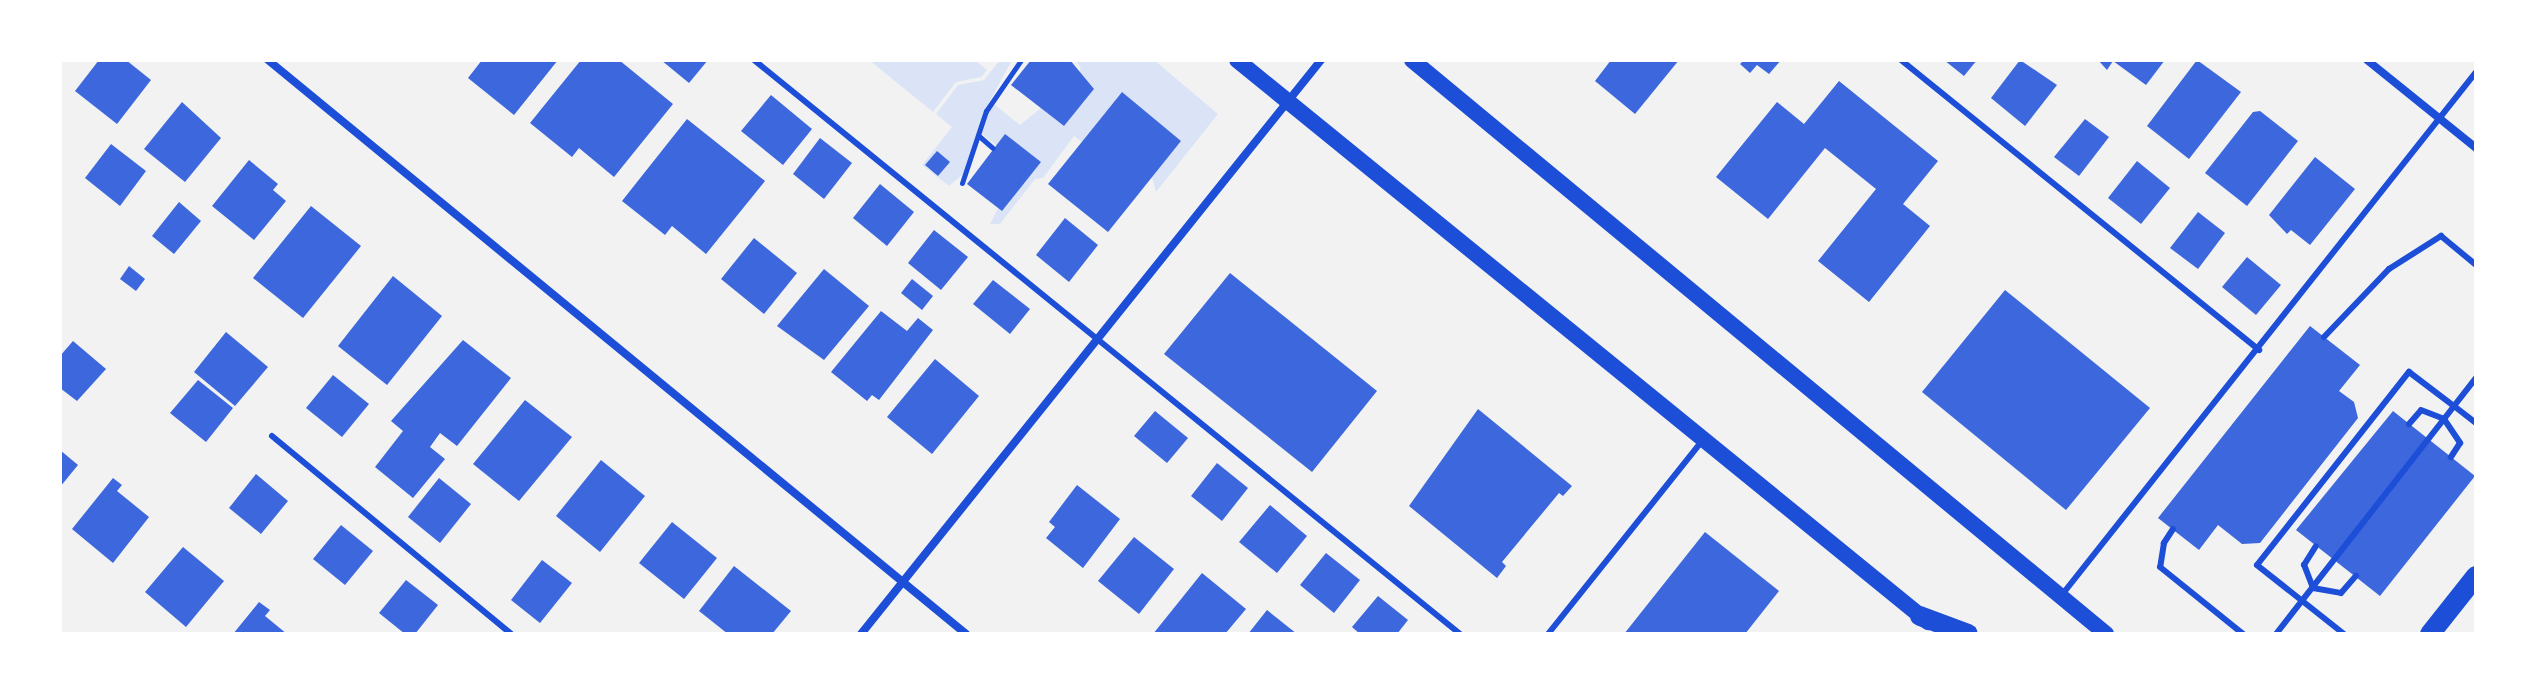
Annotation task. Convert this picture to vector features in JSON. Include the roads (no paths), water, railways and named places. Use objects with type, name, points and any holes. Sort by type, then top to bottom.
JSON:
[{"type":"main road","points":[[1237,60],[1942,634]]},
{"type":"main road","points":[[1412,60],[2106,634]]},
{"type":"main road","points":[[2430,634],[2476,576]]},
{"type":"main road","points":[[1920,616],[1968,634]]},
{"type":"street","points":[[268,60],[966,634]]},
{"type":"street","points":[[861,634],[1321,60]]},
{"type":"street","points":[[2367,60],[2476,148]]},
{"type":"lane","points":[[754,60],[1460,634]]},
{"type":"lane","points":[[1901,60],[2259,350]]},
{"type":"lane","points":[[2060,596],[2259,350],[2476,72]]},
{"type":"lane","points":[[2324,337],[2389,269],[2441,236],[2476,265]]},
{"type":"lane","points":[[2344,634],[2257,565],[2409,372],[2476,423]]},
{"type":"lane","points":[[2276,634],[2476,378]]},
{"type":"lane","points":[[2409,424],[2421,410],[2444,419],[2460,443],[2451,457]]},
{"type":"lane","points":[[272,436],[511,634]]},
{"type":"lane","points":[[1548,634],[1703,440]]},
{"type":"lane","points":[[2173,529],[2164,543],[2160,567],[2243,634]]},
{"type":"lane","points":[[2313,588],[2304,565],[2316,546]]},
{"type":"lane","points":[[2313,588],[2341,593],[2356,576]]}]
